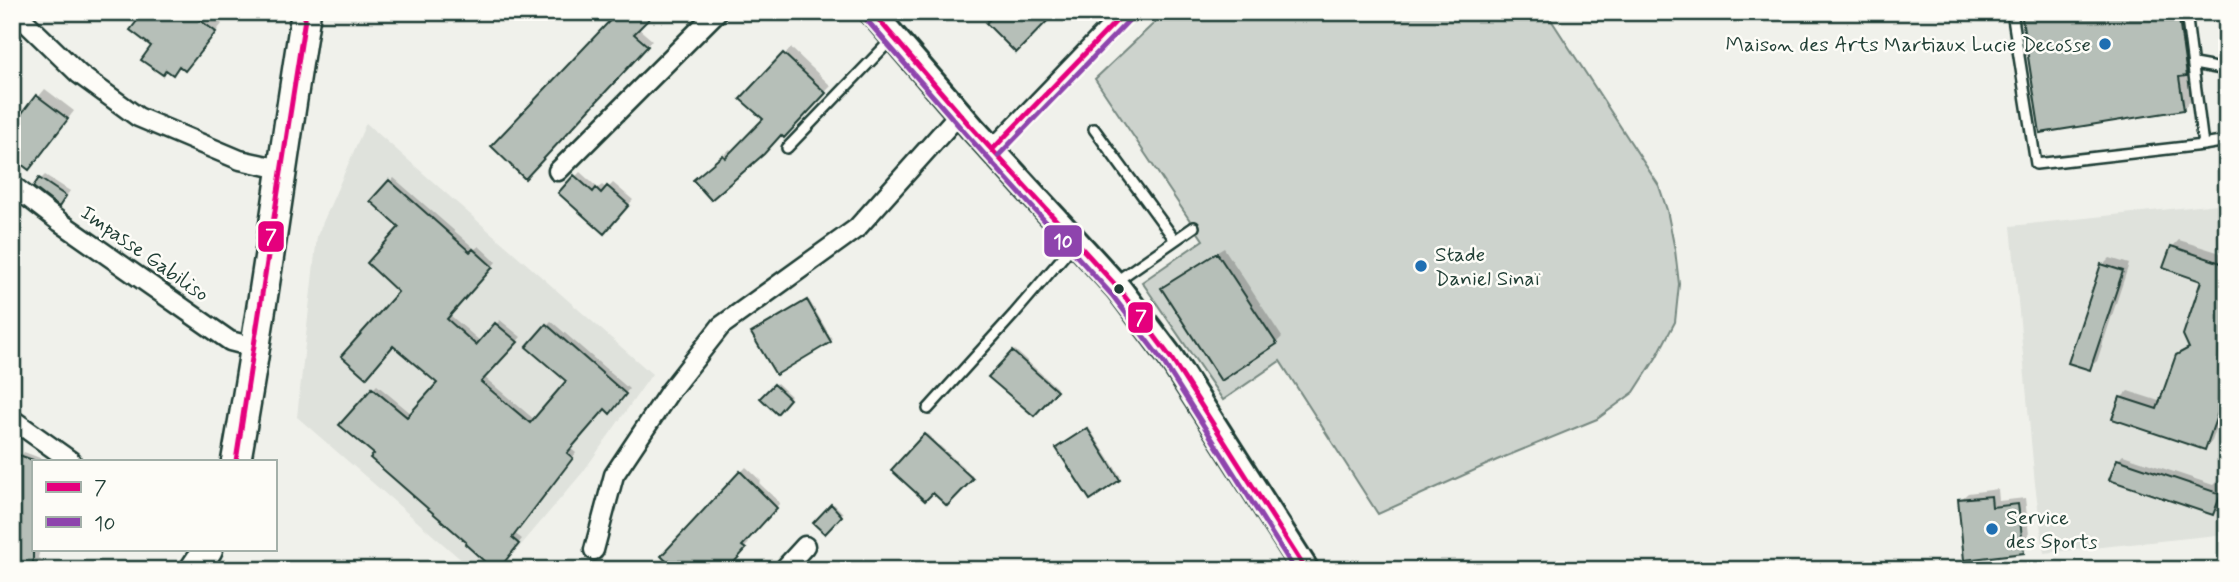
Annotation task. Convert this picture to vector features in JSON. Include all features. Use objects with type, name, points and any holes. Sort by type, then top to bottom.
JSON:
[{"type":"main road","points":[[236,460],[257,348],[306,12]]},
{"type":"street","points":[[15,12],[79,74],[138,117],[240,160],[281,169]]},
{"type":"street","points":[[558,171],[717,12]]},
{"type":"street","points":[[872,12],[959,114],[1113,283],[1171,358],[1306,570]]},
{"type":"street","points":[[992,150],[1125,12]]},
{"type":"street","points":[[594,550],[614,475],[670,391],[721,326],[857,228],[959,114]]},
{"type":"street","name":"Impasse Gabiliso","points":[[12,185],[60,222],[230,341],[257,348]]},
{"type":"street","points":[[12,419],[70,460]]},
{"type":"street","points":[[783,570],[805,546]]},
{"type":"lane","points":[[2012,12],[2036,164],[2227,141]]},
{"type":"lane","points":[[2186,12],[2203,145]]},
{"type":"lane","points":[[787,148],[893,38]]},
{"type":"lane","points":[[2194,64],[2227,70]]},
{"type":"lane","points":[[1094,129],[1175,240]]},
{"type":"lane","points":[[1113,283],[1194,227]]},
{"type":"lane","points":[[928,409],[1076,242]]},
{"type":"shaded area","name":"Stade Daniel Sinaï","points":[[1166,12],[1546,12],[1659,186],[1667,210],[1679,284],[1675,322],[1634,392],[1597,419],[1497,460],[1378,514],[1280,361],[1223,400],[1142,282],[1203,240],[1095,79]]},
{"type":"shaded area","points":[[366,123],[652,374],[583,472],[500,570],[473,570],[297,417],[317,236]]},
{"type":"shaded area","points":[[2227,203],[2227,534],[2044,553],[2011,226]]},
{"type":"building","points":[[144,12],[189,12],[216,32],[185,71],[179,66],[173,75],[166,70],[163,75],[141,60],[151,46],[130,30]]},
{"type":"building","points":[[618,12],[656,12],[634,34],[648,46],[525,179],[491,146]]},
{"type":"building","points":[[997,12],[1056,12],[1016,53],[986,23]]},
{"type":"building","name":"Maison des Arts Martiaux Lucie Decosse","points":[[2021,12],[2178,12],[2187,76],[2179,77],[2184,110],[2040,133]]},
{"type":"building","points":[[783,53],[826,93],[784,138],[781,135],[764,154],[711,200],[693,180],[723,155],[725,158],[763,119],[740,99]]},
{"type":"building","points":[[36,95],[68,119],[29,170],[12,157],[12,126]]},
{"type":"building","points":[[574,175],[593,192],[596,188],[601,193],[607,186],[629,205],[604,234],[558,193]]},
{"type":"building","points":[[39,178],[66,196],[59,207],[33,187]]},
{"type":"building","points":[[389,180],[470,252],[473,249],[493,267],[447,319],[476,345],[495,323],[518,342],[481,382],[530,423],[566,381],[526,347],[546,324],[626,394],[610,414],[605,409],[567,453],[573,458],[512,538],[519,544],[498,570],[494,570],[370,458],[374,454],[339,425],[372,388],[407,417],[437,383],[393,346],[366,378],[341,356],[398,292],[367,263],[399,227],[370,201]]},
{"type":"building","points":[[2171,246],[2227,265],[2227,387],[2205,450],[2112,419],[2120,397],[2157,409],[2176,355],[2189,348],[2183,335],[2201,281],[2163,268]]},
{"type":"building","points":[[1217,253],[1277,344],[1221,381],[1161,288]]},
{"type":"building","points":[[2101,264],[2123,271],[2090,370],[2068,363]]},
{"type":"building","points":[[807,300],[831,342],[776,375],[751,333]]},
{"type":"building","points":[[1012,351],[1057,391],[1034,416],[988,377]]},
{"type":"building","points":[[774,384],[790,399],[777,414],[760,398]]},
{"type":"building","points":[[1087,428],[1120,480],[1090,500],[1056,448]]},
{"type":"building","points":[[924,434],[973,479],[947,506],[933,493],[925,501],[891,470]]},
{"type":"building","points":[[19,455],[33,460],[33,570],[12,570],[12,473]]},
{"type":"building","points":[[2117,459],[2221,494],[2213,515],[2109,480]]},
{"type":"building","points":[[740,471],[777,508],[742,546],[746,549],[727,570],[675,570],[661,556]]},
{"type":"building","points":[[1991,496],[1992,507],[2018,504],[2024,553],[1964,560],[1958,499]]},
{"type":"building","points":[[831,504],[842,516],[825,534],[813,523]]},
{"type":"transit line","name":"7","points":[[236,460],[306,12]]},
{"type":"transit line","name":"7","points":[[872,12],[972,128],[1119,289],[1171,358],[1306,570]]},
{"type":"transit line","name":"7","points":[[992,150],[1125,12]]},
{"type":"transit line","name":"10","points":[[865,18],[1112,295],[1164,363],[1295,570]]},
{"type":"transit line","name":"10","points":[[998,156],[1131,18]]},
{"type":"place","name":"Maison des Arts Martiaux Lucie Decosse","points":[[2105,44]]},
{"type":"place","name":"Stade Daniel Sinaï","points":[[1421,266]]},
{"type":"place","name":"Service des Sports","points":[[1992,529]]}]
